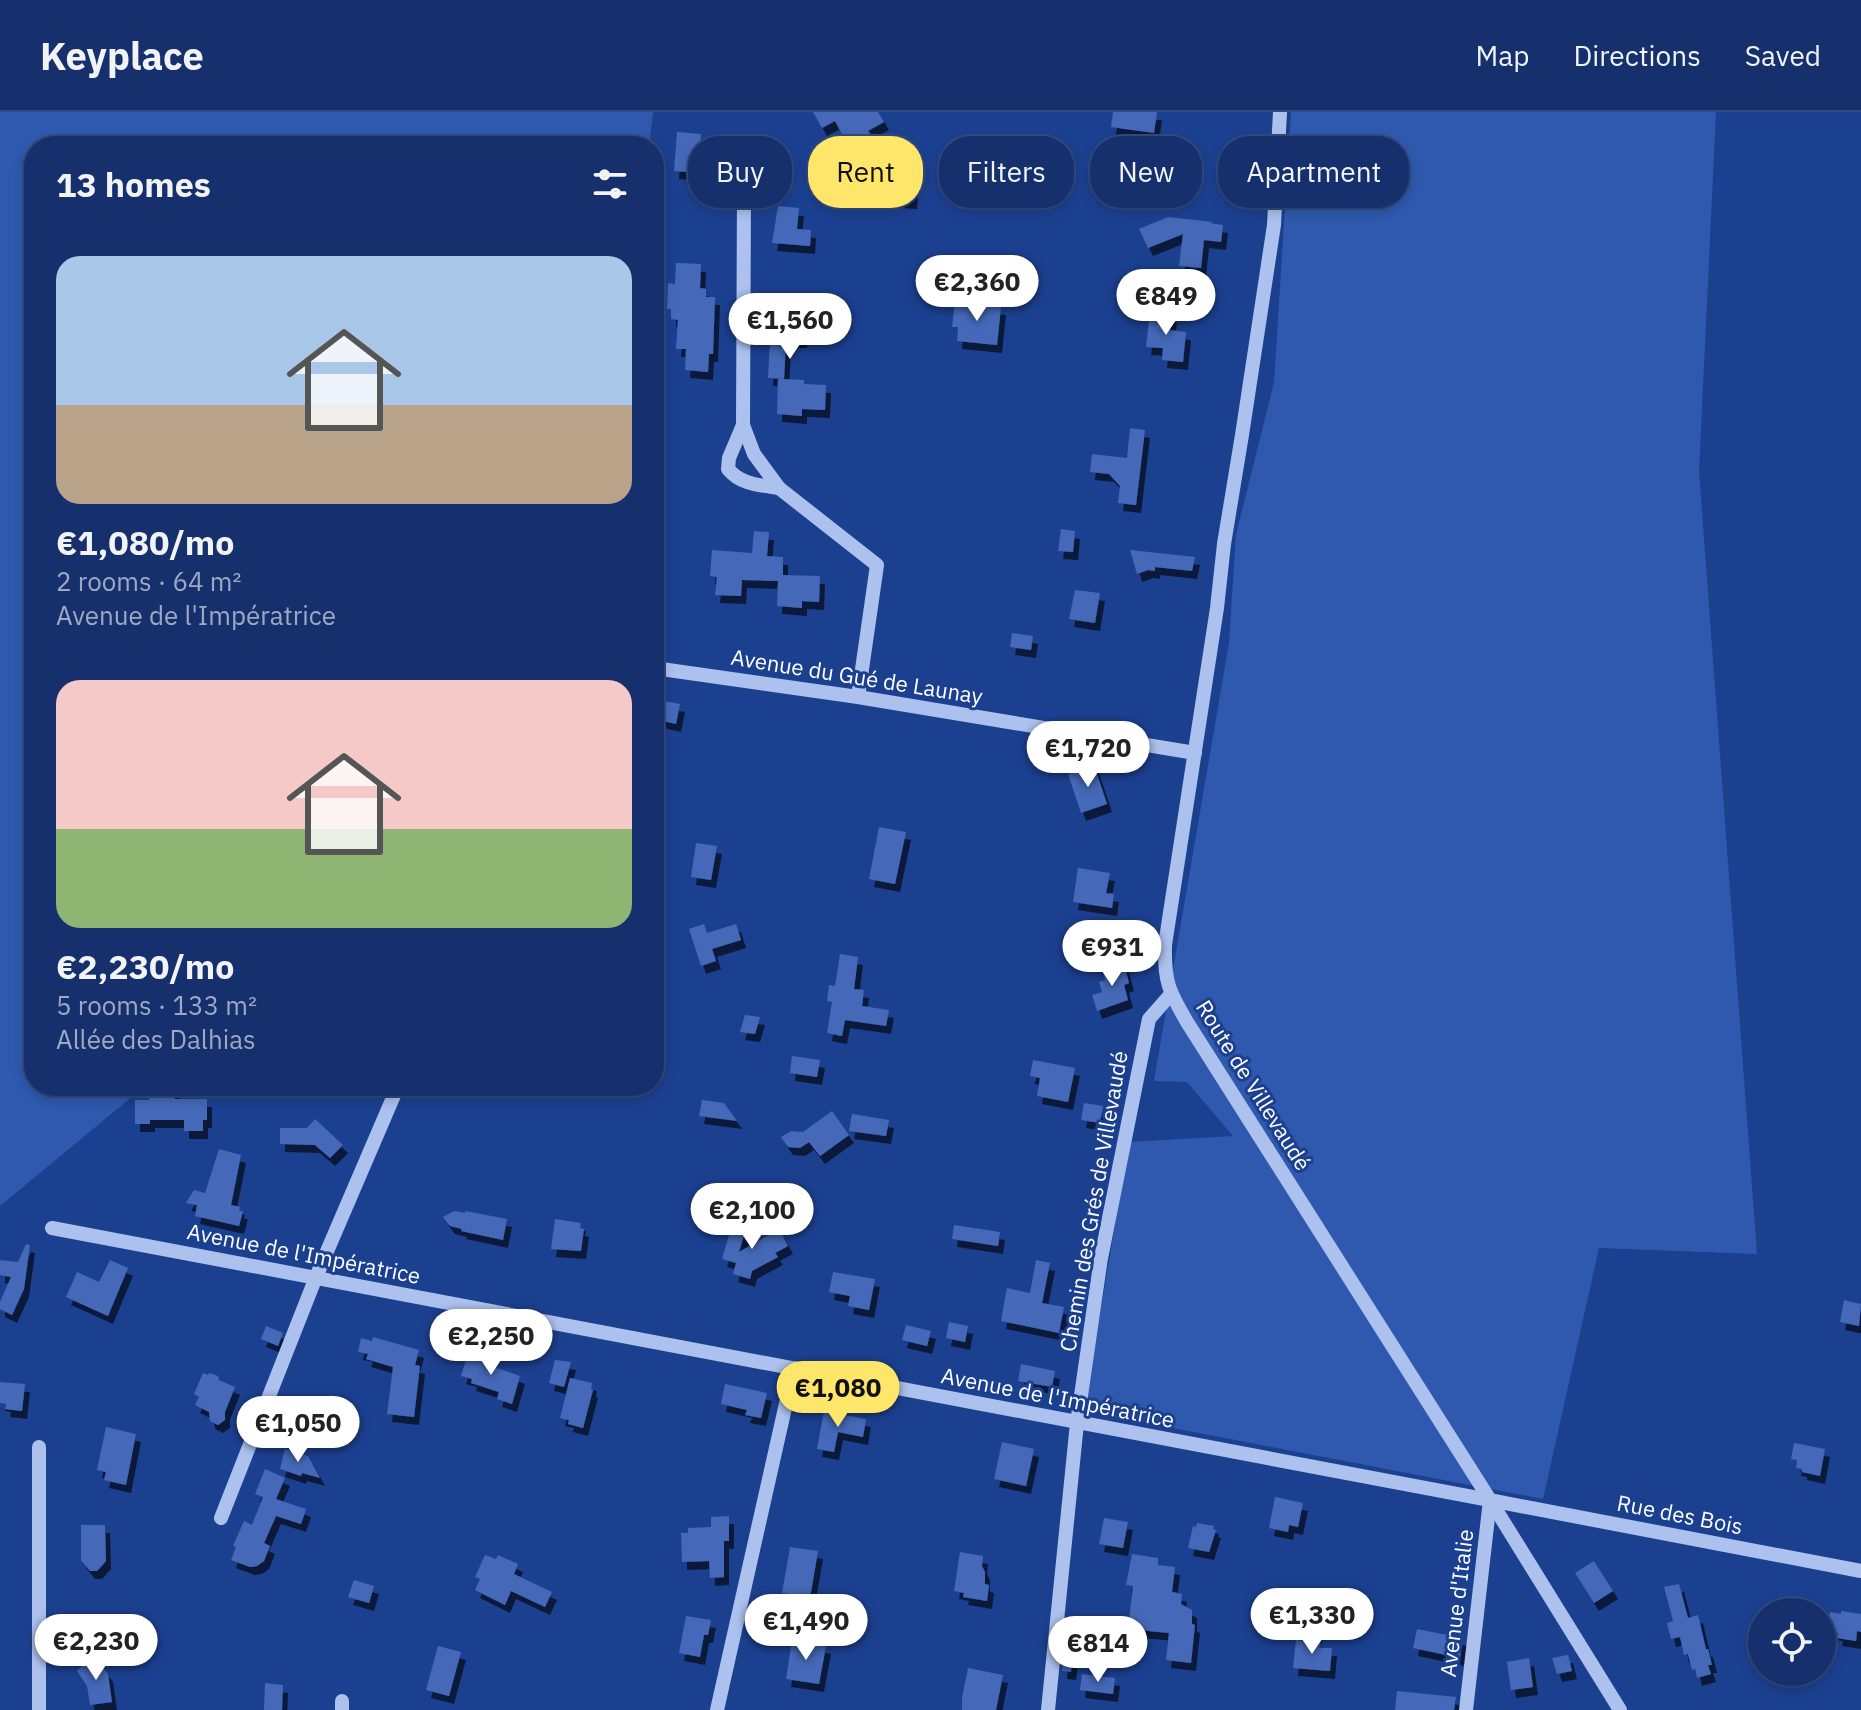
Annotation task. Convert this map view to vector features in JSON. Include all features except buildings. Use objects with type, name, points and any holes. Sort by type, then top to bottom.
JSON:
[{"type":"street","name":"Route de Villevaudé","points":[[1280,112],[1274,225],[1224,544],[1165,945],[1164,971],[1171,994],[1620,1710]]},
{"type":"street","points":[[744,208],[743,425],[754,454],[779,488],[877,565],[858,697]]},
{"type":"street","points":[[743,425],[729,458],[728,469],[735,478],[748,483],[779,488]]},
{"type":"street","name":"Avenue du Gué de Launay","points":[[664,669],[858,697],[1195,753]]},
{"type":"street","name":"Chemin des Grés de Villevaudé","points":[[1048,1710],[1077,1423],[1101,1258],[1149,1019],[1171,994]]},
{"type":"street","points":[[221,1518],[316,1277],[394,1096]]},
{"type":"street","name":"Avenue de l'Impératrice","points":[[52,1228],[1490,1500]]},
{"type":"street","points":[[717,1710],[794,1368]]},
{"type":"street","points":[[39,1447],[39,1710]]},
{"type":"street","name":"Rue des Bois","points":[[1490,1500],[1861,1571]]},
{"type":"street","name":"Avenue d'Italie","points":[[1466,1710],[1490,1500]]},
{"type":"shaded area","points":[[0,112],[653,112],[650,136],[24,136],[24,1096],[133,1096],[0,1206]]},
{"type":"shaded area","points":[[1291,112],[1716,112],[1699,471],[1757,1254],[1599,1248],[1543,1499],[1084,1411],[1129,1142],[1233,1136],[1187,1082],[1154,1081],[1229,643],[1236,535],[1274,383],[1285,208],[1409,208],[1409,136],[1289,136]]}]
